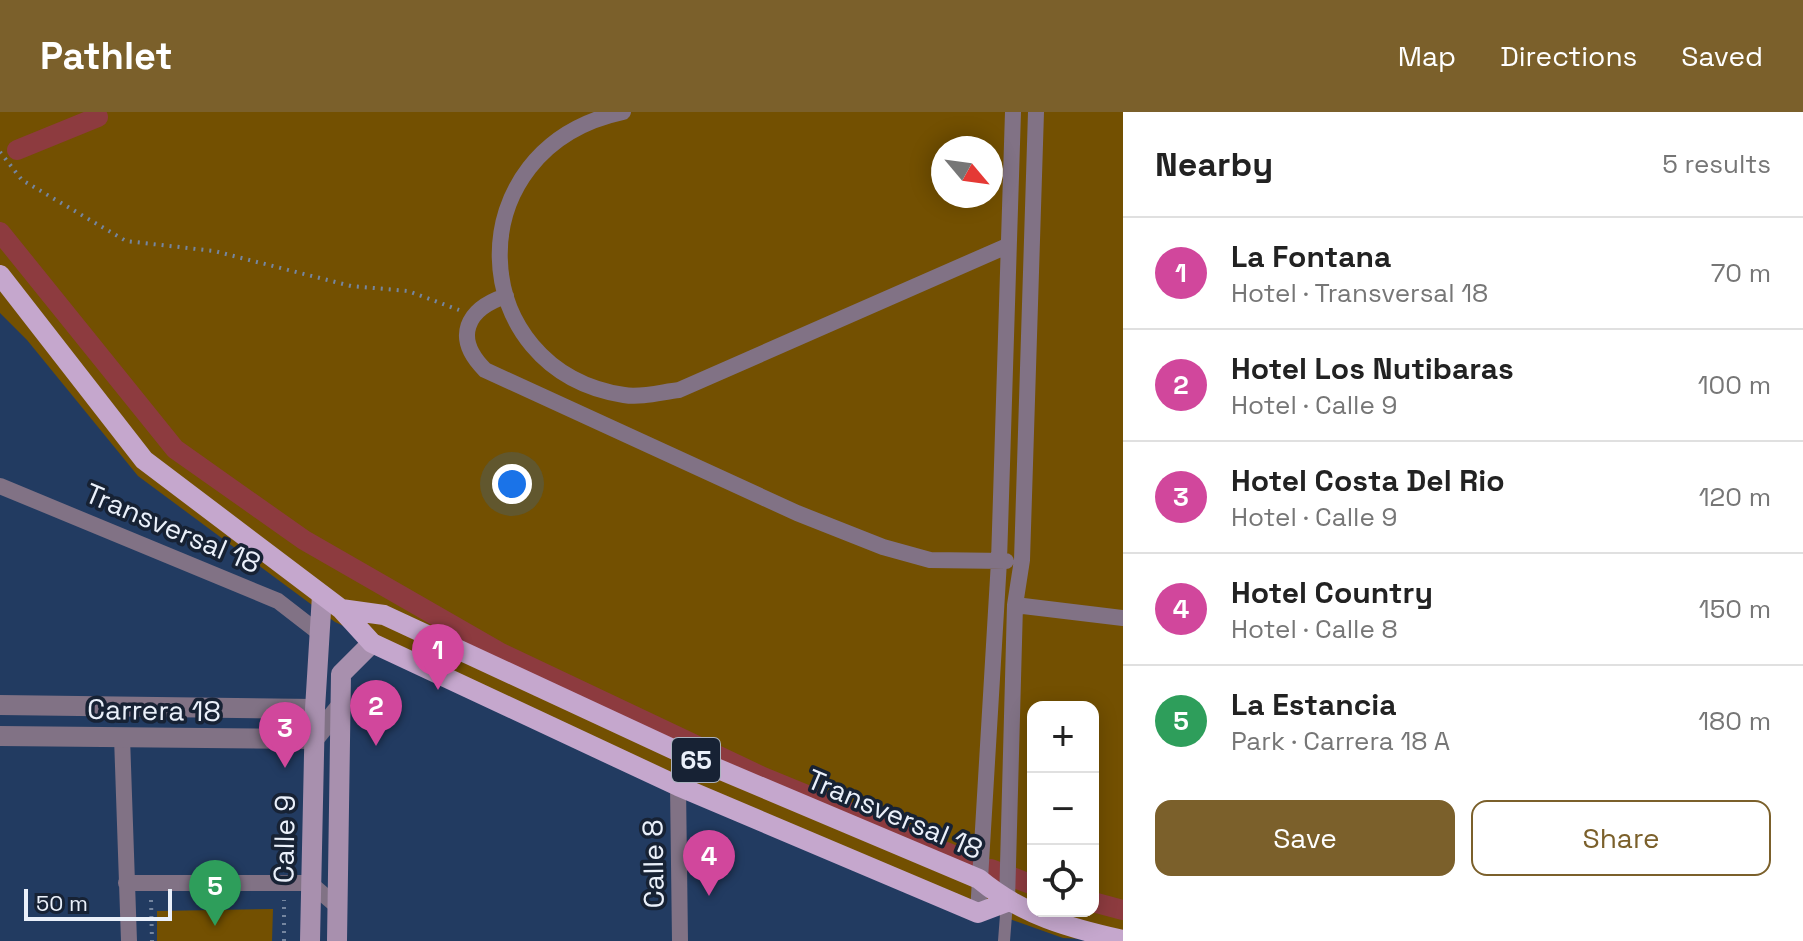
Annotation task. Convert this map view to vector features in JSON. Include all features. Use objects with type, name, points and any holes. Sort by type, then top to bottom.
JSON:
[{"type":"main road","name":"65","points":[[0,275],[144,460],[341,609]]},
{"type":"main road","name":"Calle 9","points":[[310,941],[315,709],[322,595]]},
{"type":"main road","name":"Transversal 18","points":[[341,609],[384,615],[690,757],[979,879],[1007,902]]},
{"type":"main road","name":"Transversal 18","points":[[341,609],[372,643],[678,786],[978,913]]},
{"type":"main road","name":"Calle 9","points":[[337,941],[341,674],[372,643]]},
{"type":"main road","name":"65","points":[[1007,902],[1063,927],[1123,940]]},
{"type":"main road","points":[[978,913],[1007,902]]},
{"type":"street","points":[[623,112],[601,117],[547,146],[520,177],[501,222],[499,255],[506,296],[533,348],[579,383],[627,396],[679,390],[1007,246]]},
{"type":"street","points":[[978,913],[999,561],[1013,112]]},
{"type":"street","points":[[1004,941],[1015,605],[1022,560],[1033,114]]},
{"type":"street","points":[[506,296],[483,303],[471,317],[466,339],[472,357],[485,370],[797,513],[883,547],[930,560],[1022,560]]},
{"type":"street","name":"Transversal 18","points":[[0,486],[278,601],[318,632]]},
{"type":"street","points":[[1015,605],[1123,618]]},
{"type":"street","name":"Carrera 18","points":[[0,705],[315,709]]},
{"type":"street","points":[[314,739],[340,707]]},
{"type":"street","name":"Carrera 18","points":[[0,736],[314,739]]},
{"type":"street","points":[[122,737],[129,941]]},
{"type":"street","points":[[678,786],[690,757]]},
{"type":"street","name":"Calle 8","points":[[678,786],[680,941]]},
{"type":"street","points":[[126,883],[310,883],[338,907]]},
{"type":"path","points":[[0,152],[22,180],[126,241],[214,251],[351,286],[408,291],[471,317]]},
{"type":"path","points":[[269,898],[284,898],[284,941]]},
{"type":"path","points":[[152,941],[150,900],[165,900]]},
{"type":"shaded area","points":[[0,112],[1123,112],[1123,941],[1063,938],[973,906],[685,785],[335,622],[138,476],[27,340],[0,313]]},
{"type":"shaded area","points":[[273,909],[272,941],[157,941],[157,911]]},
{"type":"waterway","points":[[17,150],[98,117]]},
{"type":"waterway","points":[[0,232],[175,449],[304,540],[499,652],[763,777],[968,861]]},
{"type":"waterway","points":[[991,869],[1027,883]]},
{"type":"waterway","points":[[1099,904],[1123,910]]},
{"type":"place","name":"La Fontana","points":[[438,690]]},
{"type":"place","name":"Hotel Los Nutibaras","points":[[376,746]]},
{"type":"place","name":"Hotel Costa Del Rio","points":[[285,768]]},
{"type":"place","name":"Hotel Country","points":[[709,896]]},
{"type":"place","name":"La Estancia","points":[[215,926]]}]
